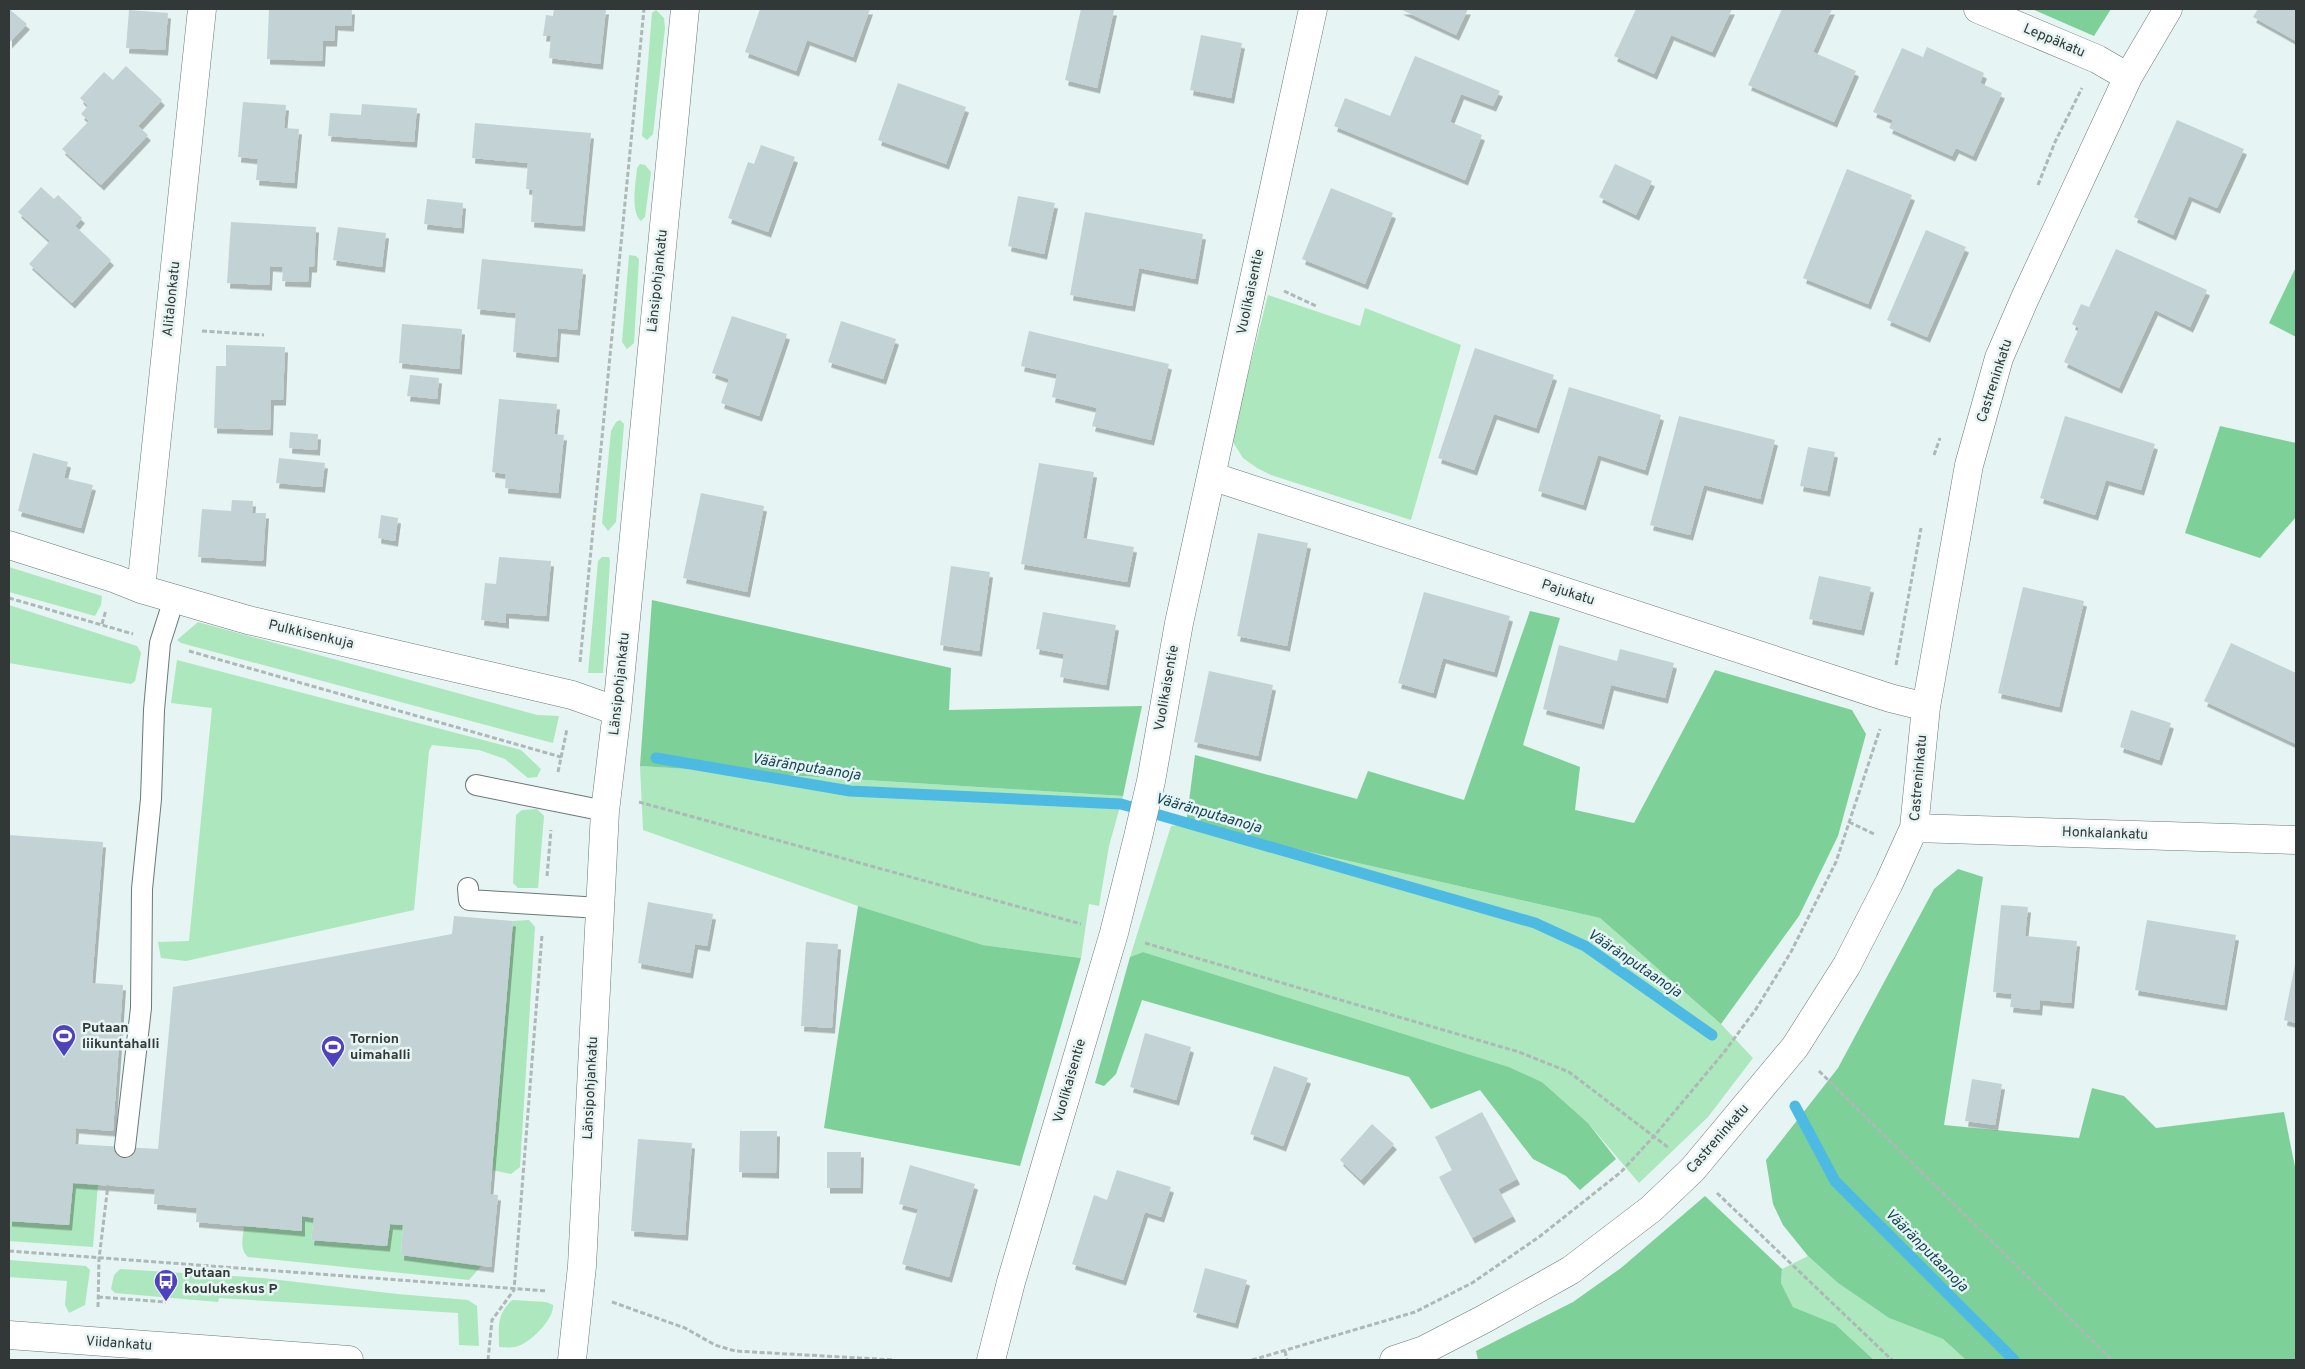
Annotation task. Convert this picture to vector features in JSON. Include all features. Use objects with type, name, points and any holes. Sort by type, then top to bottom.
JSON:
[{"type":"street","name":"Alitalonkatu","points":[[141,589],[202,9]]},
{"type":"street","name":"Länsipohjankatu","points":[[572,1360],[579,1293],[605,810],[617,711],[685,9]]},
{"type":"street","name":"Vuolikaisentie","points":[[991,1360],[1114,934],[1138,837],[1151,781],[1179,623],[1313,9]]},
{"type":"street","name":"Leppäkatu","points":[[1978,9],[2097,59],[2128,77]]},
{"type":"street","name":"Castreninkatu","points":[[1394,1360],[1424,1350],[1571,1270],[1651,1209],[1693,1169],[1796,1048],[1847,964],[1889,883],[1914,828],[1926,707],[1970,465],[2000,358],[2025,298],[2128,77],[2168,9]]},
{"type":"street","name":"Pajukatu","points":[[1212,476],[1890,698],[1926,707]]},
{"type":"street","name":"Pulkkisenkuja","points":[[9,545],[116,578],[141,589],[248,620],[572,695],[617,711]]},
{"type":"street","name":"Honkalankatu","points":[[1914,828],[2296,840]]},
{"type":"street","name":"Viidankatu","points":[[9,1335],[97,1343],[349,1360]]},
{"type":"lane","points":[[125,1147],[141,1008],[142,889],[151,799],[154,710],[160,643],[174,599]]},
{"type":"lane","points":[[476,785],[605,810]]},
{"type":"lane","points":[[468,888],[469,900],[600,908]]},
{"type":"path","points":[[488,1360],[492,1320],[514,1290],[553,799],[582,651],[644,9]]},
{"type":"path","points":[[169,328],[264,335]]},
{"type":"path","points":[[9,598],[561,757]]},
{"type":"path","points":[[1796,1048],[2112,1360]]},
{"type":"path","points":[[1654,1135],[1693,1169],[1892,1360]]},
{"type":"path","points":[[97,1343],[99,1259],[108,1185]]},
{"type":"path","points":[[9,1251],[514,1290],[579,1293],[648,1313],[685,1328],[715,1345],[736,1351],[895,1360]]},
{"type":"path","points":[[1252,1360],[1415,1312],[1472,1283]]},
{"type":"path","points":[[98,1297],[166,1302]]},
{"type":"path","points":[[1286,1351],[1287,1360]]},
{"type":"green space","points":[[2032,9],[2111,9],[2094,36]]},
{"type":"green space","points":[[656,10],[664,18],[665,28],[653,134],[647,140],[642,136],[652,13]]},
{"type":"green space","points":[[640,164],[645,165],[651,172],[645,217],[641,221],[636,211],[634,196],[637,168]]},
{"type":"green space","points":[[629,255],[636,256],[639,259],[634,343],[627,349],[622,342]]},
{"type":"green space","points":[[2296,267],[2296,337],[2269,323]]},
{"type":"green space","points":[[1268,295],[1360,326],[1365,308],[1461,345],[1411,520],[1271,475],[1243,458],[1233,442],[1234,429]]},
{"type":"green space","points":[[620,420],[624,424],[616,522],[608,531],[602,523],[611,431],[616,422]]},
{"type":"green space","points":[[2220,426],[2296,443],[2296,517],[2260,558],[2185,533]]},
{"type":"green space","points":[[602,557],[609,557],[610,561],[603,673],[588,673],[598,561]]},
{"type":"green space","points":[[9,567],[102,596],[101,605],[95,616],[9,592]]},
{"type":"green space","points":[[652,600],[951,668],[949,710],[1142,706],[1123,796],[640,766]]},
{"type":"green space","points":[[9,605],[137,646],[141,653],[135,681],[131,684],[9,663]]},
{"type":"green space","points":[[1530,611],[1560,618],[1523,745],[1580,767],[1575,810],[1634,823],[1715,670],[1852,710],[1866,734],[1838,836],[1799,916],[1721,1024],[1600,918],[1186,824],[1195,755],[1357,799],[1368,771],[1464,800]]},
{"type":"green space","points":[[198,622],[537,715],[559,716],[553,743],[181,643],[177,640]]},
{"type":"green space","points":[[177,660],[521,750],[541,769],[537,777],[528,778],[505,759],[479,750],[432,745],[429,751],[414,910],[186,961],[161,958],[158,942],[189,941],[212,708],[171,703]]},
{"type":"green space","points":[[640,766],[1123,796],[1109,846],[1099,906],[1089,904],[1081,958],[983,945],[858,906],[643,830]]},
{"type":"green space","points":[[537,809],[544,816],[538,888],[518,888],[513,883],[516,815],[522,810]]},
{"type":"green space","points":[[1186,824],[1600,918],[1721,1024],[1753,1058],[1708,1117],[1639,1183],[1588,1123],[1542,1082],[1509,1067],[1143,952],[1130,957],[1171,826]]},
{"type":"green space","points":[[1958,869],[1983,877],[1944,1125],[2079,1138],[2092,1088],[2124,1096],[2156,1128],[2284,1112],[2296,1172],[2296,1360],[1966,1360],[1943,1339],[1889,1318],[1838,1283],[1808,1256],[1783,1225],[1773,1204],[1766,1160],[1838,1068],[1934,889]]},
{"type":"green space","points":[[858,906],[983,945],[1081,958],[1020,1166],[824,1128]]},
{"type":"green space","points":[[529,920],[535,927],[520,1167],[511,1174],[492,1170],[513,921]]},
{"type":"green space","points":[[1143,952],[1509,1067],[1542,1082],[1588,1123],[1616,1159],[1580,1190],[1566,1176],[1533,1159],[1480,1090],[1431,1109],[1409,1077],[1142,1000],[1116,1074],[1104,1086],[1095,1083],[1130,957]]},
{"type":"green space","points":[[73,1183],[98,1184],[93,1247],[9,1241],[9,1221],[69,1225]]},
{"type":"green space","points":[[1705,1196],[1782,1269],[1781,1283],[1793,1307],[1835,1324],[1874,1360],[1478,1360],[1476,1351],[1573,1302],[1621,1268]]},
{"type":"green space","points":[[302,1216],[314,1218],[311,1240],[387,1246],[390,1224],[403,1225],[401,1255],[482,1265],[469,1280],[248,1257],[245,1254],[242,1243],[244,1226],[301,1231]]},
{"type":"green space","points":[[1808,1256],[1838,1283],[1889,1318],[1943,1339],[1966,1360],[1874,1360],[1835,1324],[1793,1307],[1781,1283],[1782,1269]]},
{"type":"green space","points":[[9,1260],[86,1266],[90,1270],[85,1305],[69,1313],[65,1305],[67,1281],[9,1277]]},
{"type":"green space","points":[[120,1269],[263,1278],[397,1294],[468,1300],[477,1306],[479,1346],[459,1345],[458,1313],[219,1298],[218,1302],[115,1293],[111,1289],[114,1275]]},
{"type":"green space","points":[[512,1300],[546,1302],[553,1305],[552,1311],[540,1330],[527,1341],[515,1347],[499,1347],[499,1322],[503,1311]]},
{"type":"building","points":[[9,9],[27,24],[9,43]]},
{"type":"building","points":[[269,9],[352,9],[351,26],[335,25],[334,41],[323,41],[322,61],[267,59]]},
{"type":"building","points":[[554,9],[606,9],[600,64],[549,58],[551,36],[543,36],[546,15],[553,16]]},
{"type":"building","points":[[760,9],[870,9],[853,57],[807,40],[796,71],[745,52]]},
{"type":"building","points":[[1081,9],[1114,10],[1097,88],[1065,80]]},
{"type":"building","points":[[1400,9],[1468,9],[1456,35]]},
{"type":"building","points":[[1636,9],[1732,9],[1712,52],[1671,35],[1654,74],[1614,56]]},
{"type":"building","points":[[1782,9],[1832,9],[1813,52],[1856,71],[1834,122],[1748,85]]},
{"type":"building","points":[[2258,9],[2296,9],[2296,41],[2253,17]]},
{"type":"building","points":[[129,10],[168,13],[165,50],[126,48]]},
{"type":"building","points":[[1201,35],[1242,43],[1231,98],[1190,90]]},
{"type":"building","points":[[1927,47],[1984,73],[1980,83],[2002,93],[1973,156],[1956,148],[1952,156],[1889,128],[1893,120],[1873,112],[1902,48],[1923,57]]},
{"type":"building","points":[[1415,56],[1500,91],[1493,106],[1461,94],[1450,122],[1482,135],[1465,180],[1334,126],[1345,98],[1390,116]]},
{"type":"building","points":[[126,66],[162,100],[138,126],[148,135],[101,185],[62,149],[89,121],[81,114],[88,106],[80,98],[104,72],[113,80]]},
{"type":"building","points":[[898,83],[966,107],[946,164],[878,140]]},
{"type":"building","points":[[243,102],[286,105],[284,128],[299,129],[294,183],[256,180],[258,159],[238,157]]},
{"type":"building","points":[[362,104],[417,108],[414,142],[328,136],[330,113],[361,115]]},
{"type":"building","points":[[2177,120],[2244,149],[2217,208],[2189,196],[2173,235],[2134,217]]},
{"type":"building","points":[[475,123],[591,133],[582,226],[531,222],[533,190],[526,189],[528,163],[472,158]]},
{"type":"building","points":[[761,145],[795,157],[768,232],[728,218],[748,162],[754,164]]},
{"type":"building","points":[[1615,164],[1652,181],[1636,215],[1599,197]]},
{"type":"building","points":[[1847,169],[1912,195],[1868,304],[1803,278]]},
{"type":"building","points":[[41,187],[54,199],[58,195],[82,218],[75,226],[111,260],[72,303],[29,264],[50,241],[18,212]]},
{"type":"building","points":[[1331,188],[1393,213],[1365,284],[1302,259]]},
{"type":"building","points":[[1018,196],[1055,203],[1044,254],[1008,246]]},
{"type":"building","points":[[427,199],[463,203],[461,228],[424,224]]},
{"type":"building","points":[[1085,212],[1203,234],[1195,279],[1139,268],[1132,306],[1070,295]]},
{"type":"building","points":[[231,222],[316,227],[314,267],[309,267],[308,282],[282,281],[283,267],[270,266],[269,285],[227,283]]},
{"type":"building","points":[[338,227],[386,233],[382,267],[333,260]]},
{"type":"building","points":[[1926,230],[1966,247],[1927,337],[1887,320]]},
{"type":"building","points":[[2116,249],[2207,290],[2190,327],[2155,310],[2119,388],[2064,362],[2079,328],[2072,324],[2081,304],[2089,307]]},
{"type":"building","points":[[482,259],[583,269],[577,330],[558,328],[556,357],[513,352],[516,313],[477,309]]},
{"type":"building","points":[[732,316],[787,334],[759,416],[721,403],[729,379],[712,373]]},
{"type":"building","points":[[841,321],[896,339],[883,379],[828,362]]},
{"type":"building","points":[[402,324],[462,329],[459,369],[399,363]]},
{"type":"building","points":[[1029,331],[1169,364],[1151,440],[1092,426],[1097,408],[1052,397],[1057,374],[1021,366]]},
{"type":"building","points":[[226,345],[285,347],[283,400],[271,400],[270,430],[214,428],[216,366],[226,366]]},
{"type":"building","points":[[1475,348],[1554,375],[1536,428],[1494,414],[1474,470],[1438,458]]},
{"type":"building","points":[[410,375],[439,378],[437,399],[407,396]]},
{"type":"building","points":[[1569,387],[1661,415],[1645,470],[1598,455],[1583,505],[1538,491]]},
{"type":"building","points":[[499,399],[557,404],[554,434],[564,435],[558,493],[505,488],[506,474],[492,472]]},
{"type":"building","points":[[1679,416],[1775,440],[1760,499],[1704,485],[1690,535],[1650,525]]},
{"type":"building","points":[[2065,416],[2155,444],[2141,490],[2106,480],[2095,515],[2040,498]]},
{"type":"building","points":[[290,432],[318,434],[317,450],[289,448]]},
{"type":"building","points":[[1808,447],[1835,452],[1827,491],[1800,486]]},
{"type":"building","points":[[33,453],[68,462],[64,478],[93,485],[81,528],[18,511]]},
{"type":"building","points":[[279,458],[325,463],[322,487],[276,483]]},
{"type":"building","points":[[1039,463],[1094,472],[1083,538],[1134,547],[1127,582],[1021,564]]},
{"type":"building","points":[[701,493],[764,506],[747,592],[683,578]]},
{"type":"building","points":[[232,500],[253,501],[252,513],[266,513],[263,561],[198,557],[202,509],[231,511]]},
{"type":"building","points":[[381,515],[398,518],[395,541],[378,538]]},
{"type":"building","points":[[1258,533],[1308,543],[1287,646],[1237,636]]},
{"type":"building","points":[[499,557],[551,561],[546,616],[506,613],[506,623],[481,620],[485,583],[496,584]]},
{"type":"building","points":[[951,566],[990,572],[979,651],[940,645]]},
{"type":"building","points":[[1819,576],[1871,587],[1861,630],[1809,619]]},
{"type":"building","points":[[2023,587],[2084,601],[2059,707],[1998,693]]},
{"type":"building","points":[[1424,592],[1510,616],[1494,672],[1443,658],[1433,693],[1398,683]]},
{"type":"building","points":[[1043,612],[1116,625],[1106,685],[1060,677],[1064,654],[1036,649]]},
{"type":"building","points":[[2231,643],[2296,673],[2296,744],[2204,701]]},
{"type":"building","points":[[1559,645],[1617,661],[1620,649],[1674,663],[1665,698],[1611,685],[1601,724],[1543,709]]},
{"type":"building","points":[[1209,671],[1273,685],[1258,756],[1194,742]]},
{"type":"building","points":[[2131,710],[2171,723],[2159,760],[2120,747]]},
{"type":"building","name":"Tornion uimahalli","points":[[9,835],[103,842],[92,983],[123,985],[113,1131],[76,1128],[75,1144],[158,1149],[173,987],[452,934],[454,916],[513,921],[490,1194],[498,1195],[491,1267],[401,1255],[403,1225],[390,1224],[387,1246],[311,1240],[314,1218],[302,1216],[302,1231],[196,1222],[197,1208],[154,1204],[155,1189],[73,1183],[69,1225],[9,1221]]},
{"type":"building","points":[[648,902],[713,914],[707,946],[695,944],[690,973],[638,963]]},
{"type":"building","points":[[2001,905],[2028,907],[2025,936],[2077,941],[2071,1003],[2040,1000],[2039,1010],[2010,1007],[2012,994],[1993,992]]},
{"type":"building","points":[[2147,920],[2236,935],[2224,1005],[2135,990]]},
{"type":"building","points":[[806,942],[838,944],[832,1028],[801,1026]]},
{"type":"building","points":[[2296,964],[2296,1023],[2284,1020]]},
{"type":"building","points":[[1145,1033],[1191,1047],[1176,1100],[1130,1087]]},
{"type":"building","points":[[1274,1066],[1308,1078],[1283,1146],[1250,1134]]},
{"type":"building","points":[[1972,1079],[2002,1084],[1995,1125],[1965,1121]]},
{"type":"building","points":[[1482,1112],[1517,1179],[1498,1189],[1513,1216],[1472,1238],[1439,1177],[1452,1170],[1435,1137]]},
{"type":"building","points":[[1372,1124],[1394,1144],[1361,1180],[1340,1160]]},
{"type":"building","points":[[740,1131],[777,1131],[776,1173],[739,1172]]},
{"type":"building","points":[[638,1139],[692,1143],[685,1235],[631,1231]]},
{"type":"building","points":[[827,1152],[861,1152],[860,1188],[827,1188]]},
{"type":"building","points":[[910,1165],[975,1184],[949,1277],[902,1264],[918,1209],[899,1204]]},
{"type":"building","points":[[1117,1170],[1171,1187],[1161,1217],[1145,1212],[1123,1280],[1072,1264],[1094,1195],[1107,1200]]},
{"type":"building","points":[[1205,1268],[1247,1280],[1235,1323],[1193,1312]]},
{"type":"waterway","name":"Vääränputaanoja","points":[[656,758],[850,791],[1121,804],[1535,923],[1585,946],[1712,1035]]},
{"type":"waterway","name":"Vääränputaanoja","points":[[1795,1106],[1835,1181],[2014,1360]]},
{"type":"place","name":"Putaan liikuntahalli","points":[[64,1057]]},
{"type":"place","name":"Tornion uimahalli","points":[[333,1068]]},
{"type":"place","name":"Putaan koulukeskus P","points":[[166,1302]]}]
